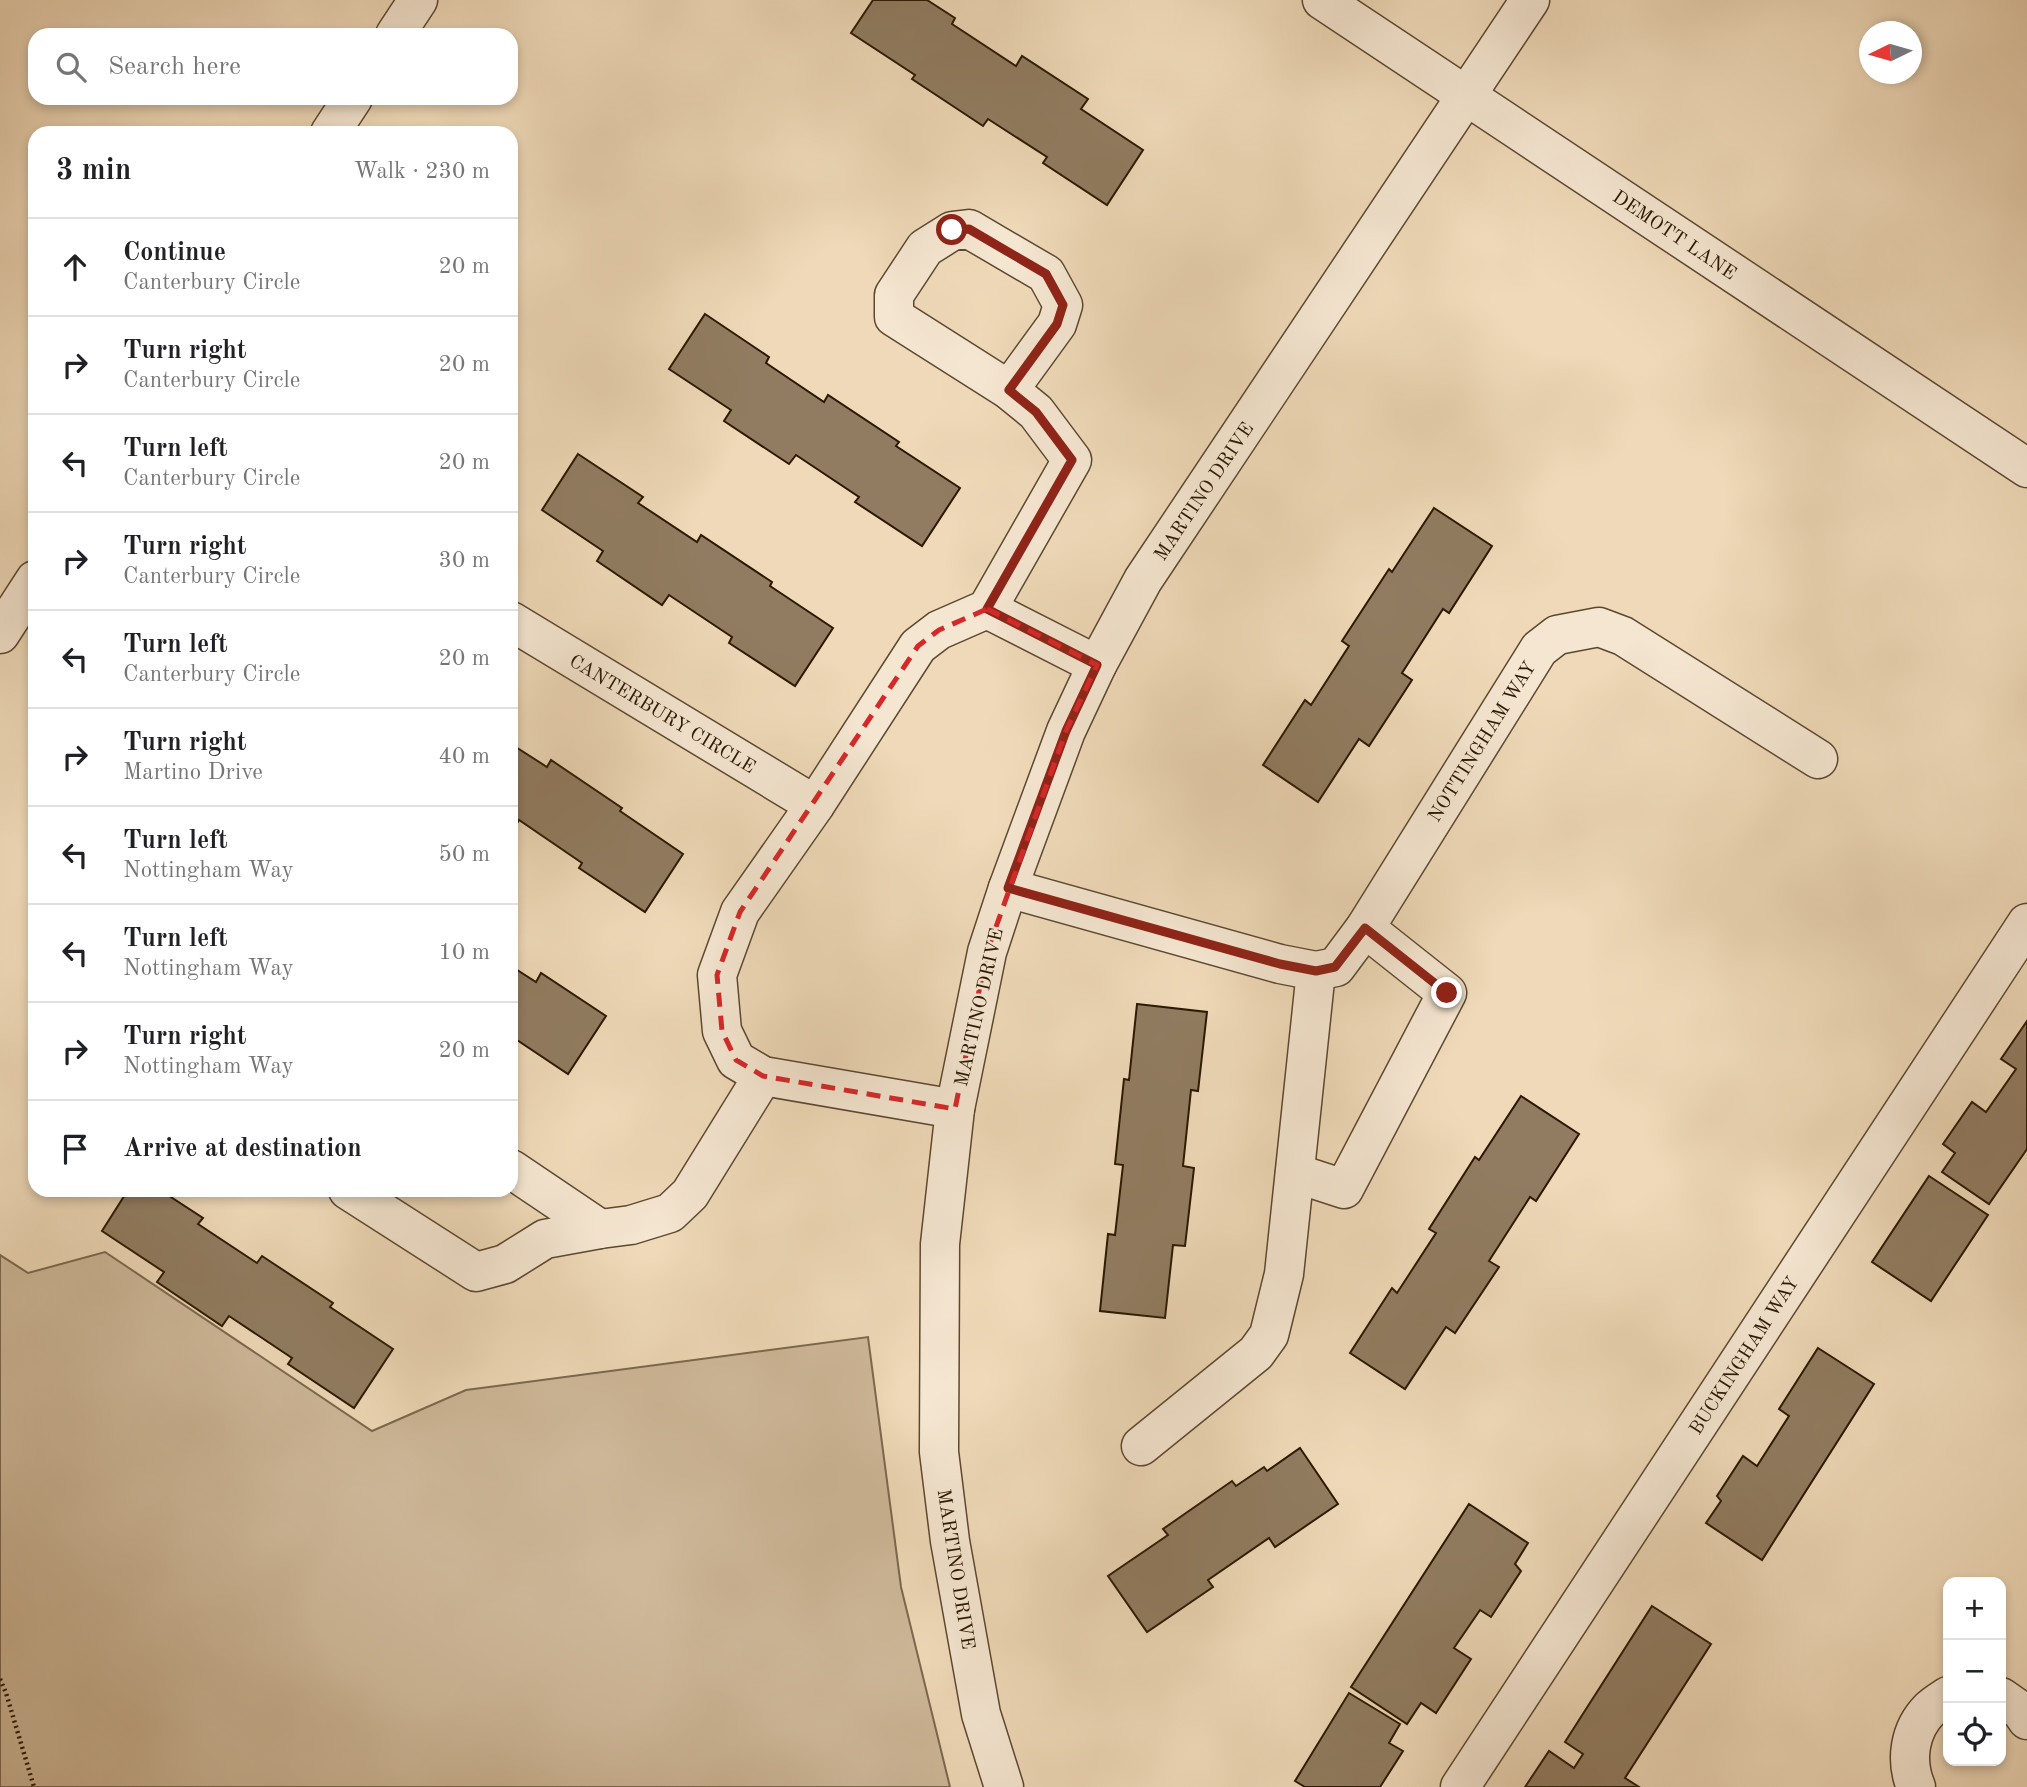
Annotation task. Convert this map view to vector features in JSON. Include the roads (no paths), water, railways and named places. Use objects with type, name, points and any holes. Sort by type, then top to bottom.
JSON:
[{"type":"street","points":[[400,28],[418,0]]},
{"type":"street","name":"DEMOTT LANE","points":[[1322,0],[2027,468]]},
{"type":"street","name":"MARTINO DRIVE","points":[[1004,1787],[981,1714],[950,1541],[939,1452],[940,1244],[955,1109],[987,953],[1066,731],[1097,665],[1143,580],[1530,0]]},
{"type":"street","points":[[335,126],[348,105]]},
{"type":"street","points":[[955,1109],[763,1076],[736,1060],[722,1031],[717,975],[740,912],[815,805],[918,646],[939,630],[987,609],[1072,460],[1036,412],[1009,390],[894,317],[894,295],[925,248],[952,230],[969,229],[1046,274],[1063,305],[1057,324],[1009,390]]},
{"type":"street","points":[[0,634],[28,591]]},
{"type":"street","points":[[987,609],[1097,665]]},
{"type":"street","name":"CANTERBURY CIRCLE","points":[[518,625],[815,805]]},
{"type":"street","name":"NOTTINGHAM WAY","points":[[1316,971],[1335,967],[1365,928],[1539,649],[1557,635],[1599,627],[1623,636],[1818,759]]},
{"type":"street","points":[[1008,888],[1267,960],[1316,971],[1284,1274],[1269,1335],[1255,1353],[1142,1446]]},
{"type":"street","name":"BUCKINGHAM WAY","points":[[1460,1787],[2027,923]]},
{"type":"street","points":[[1295,1173],[1345,1189],[1447,993],[1365,928]]},
{"type":"street","points":[[359,1197],[476,1272],[505,1264],[545,1239],[631,1226],[670,1213],[690,1194],[763,1076]]},
{"type":"street","points":[[518,1174],[600,1229]]},
{"type":"street","points":[[1916,1787],[1909,1763],[1913,1732],[1930,1708],[1943,1699]]},
{"type":"street","points":[[2006,1700],[2021,1711],[2027,1720]]}]
